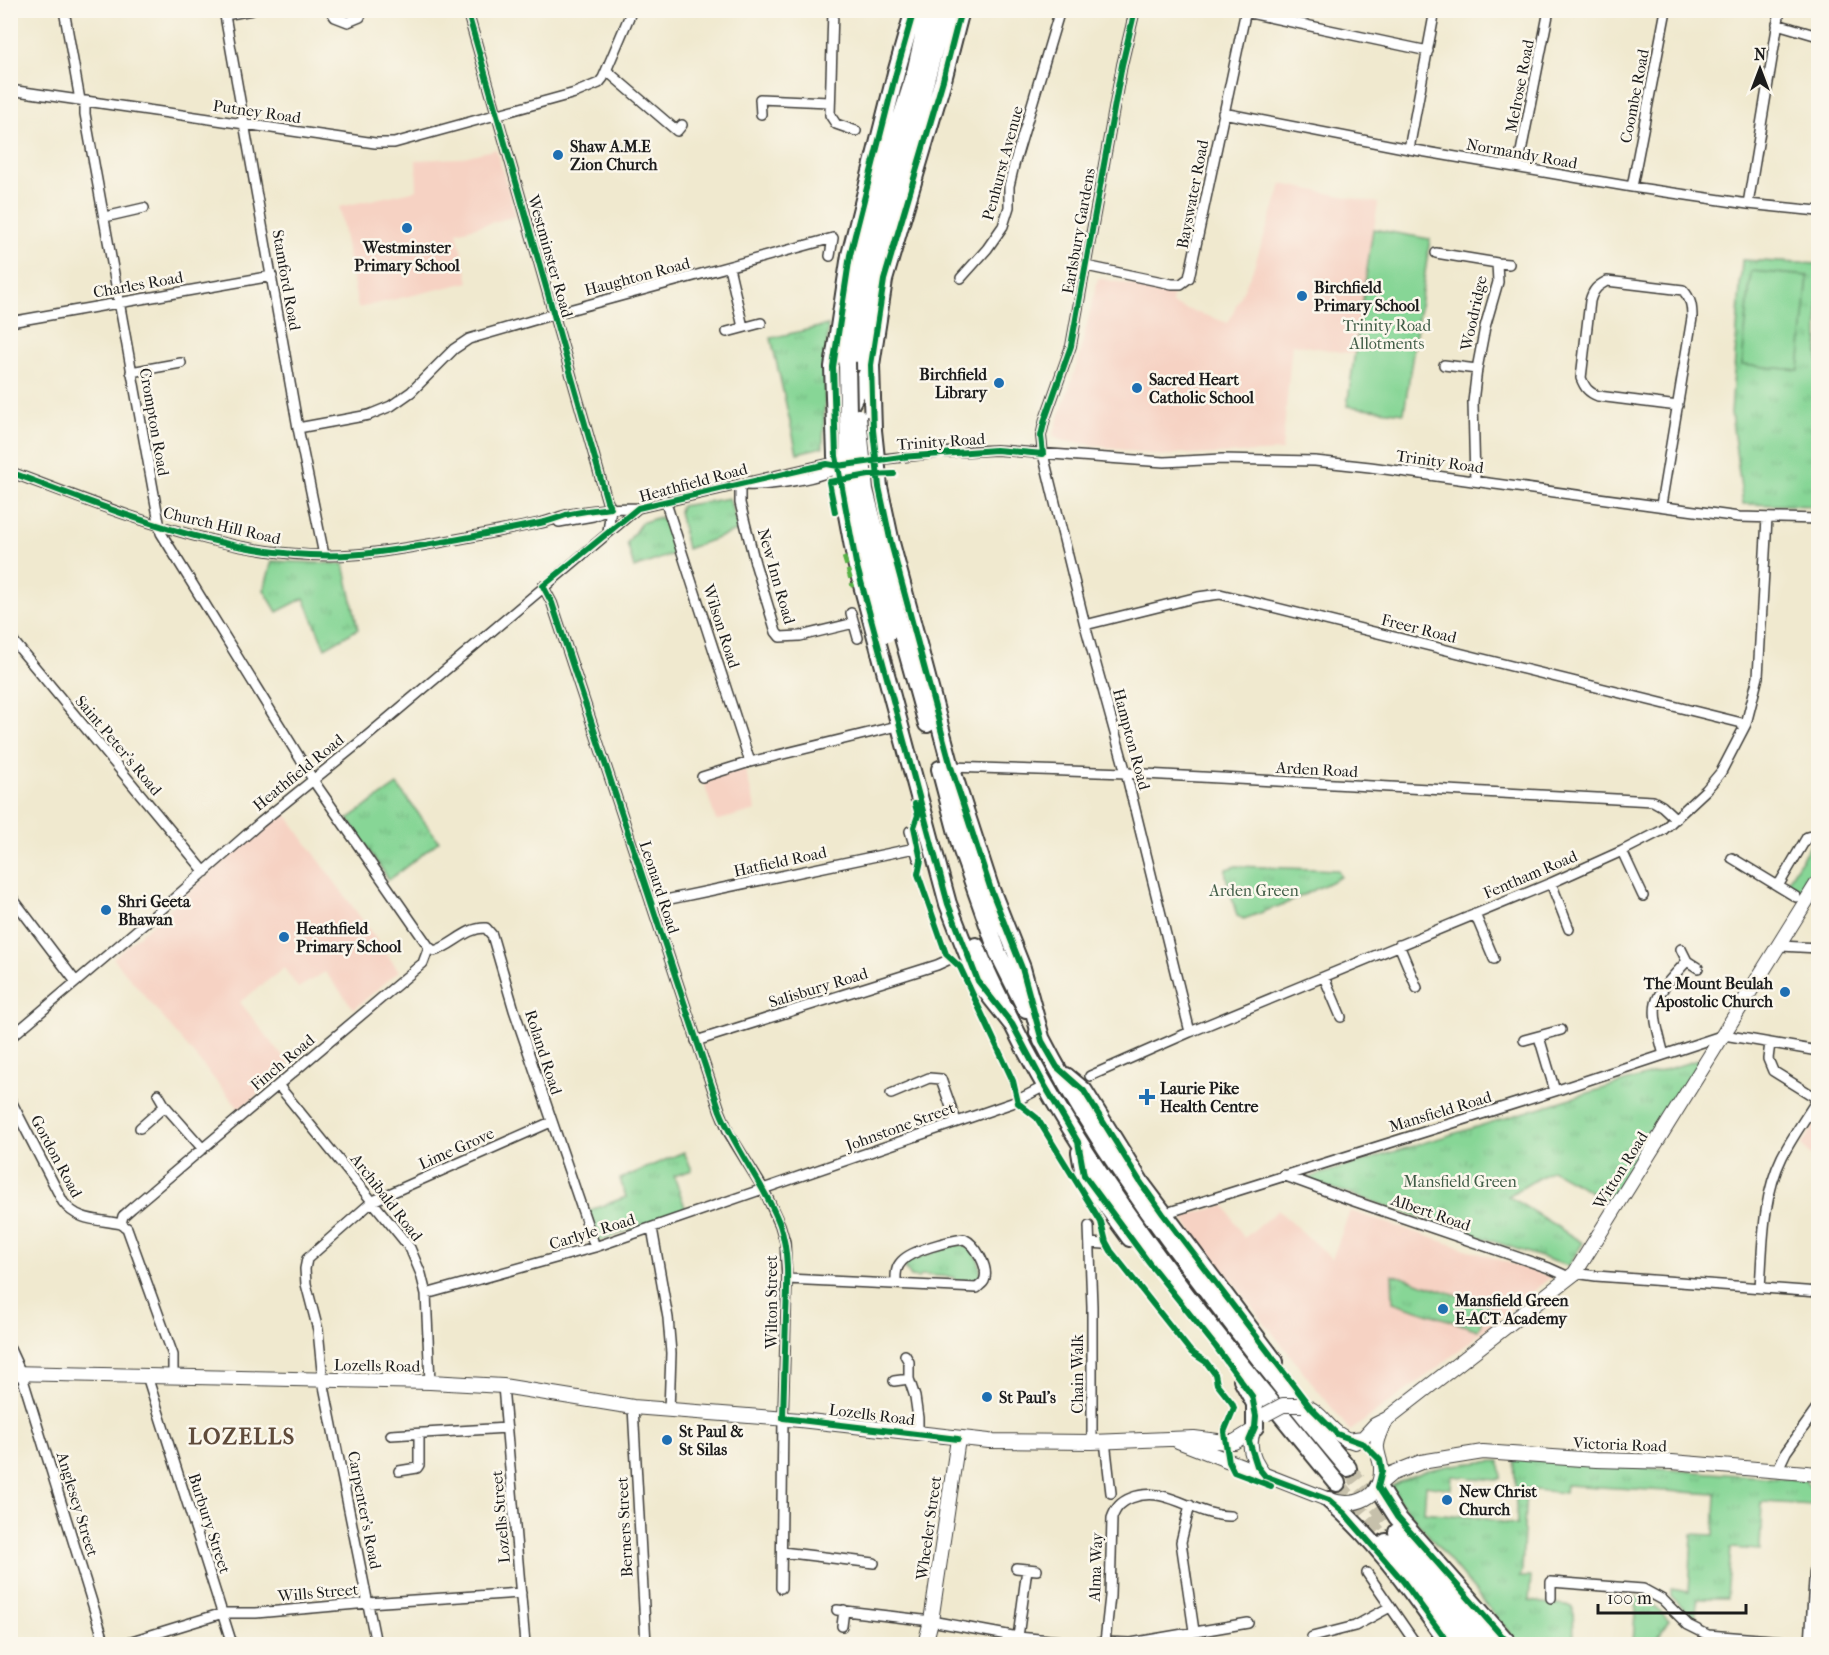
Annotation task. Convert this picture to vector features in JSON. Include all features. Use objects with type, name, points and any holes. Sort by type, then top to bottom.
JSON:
[{"type":"highway","points":[[914,10],[850,255],[833,367],[841,466],[848,523],[856,562],[948,904],[978,981],[1012,1024]]},
{"type":"highway","points":[[848,523],[869,482],[872,460],[872,424],[859,363],[847,349],[861,267],[897,131],[914,77],[929,10]]},
{"type":"highway","points":[[945,10],[875,268],[866,311],[849,466],[869,564],[894,632],[964,859],[998,953],[1042,1041],[1094,1133],[1157,1226],[1241,1337],[1348,1468]]},
{"type":"highway","points":[[841,466],[845,415],[943,80],[961,10]]},
{"type":"highway","points":[[872,460],[891,543],[951,767],[987,878],[1022,968],[1042,1041]]},
{"type":"highway","points":[[894,632],[922,777],[960,904],[982,960],[1012,1024],[1078,1142],[1142,1238],[1243,1368],[1337,1483]]},
{"type":"highway","points":[[1057,1067],[1084,1091],[1142,1183],[1307,1406]]},
{"type":"highway","points":[[1078,1142],[1084,1175],[1097,1194],[1247,1386],[1255,1404],[1253,1429]]},
{"type":"highway","points":[[1379,1486],[1397,1517],[1509,1644]]},
{"type":"highway","points":[[1329,1500],[1369,1540],[1403,1581],[1449,1644]]},
{"type":"highway","points":[[1468,1644],[1391,1537],[1487,1643]]},
{"type":"main road","name":"Witton Road","points":[[1347,1440],[1362,1438],[1375,1425],[1388,1419],[1572,1275],[1781,946],[1818,882]]},
{"type":"main road","name":"Lozells Road","points":[[16,1373],[430,1382],[503,1386],[669,1411],[783,1418],[958,1439],[1026,1443],[1172,1439],[1234,1442],[1253,1429]]},
{"type":"main road","points":[[1264,1476],[1253,1459],[1249,1441],[1253,1429],[1266,1414],[1283,1405],[1307,1406],[1336,1434],[1347,1440],[1364,1444],[1381,1461]]},
{"type":"main road","points":[[1379,1486],[1381,1461],[1377,1444],[1388,1419]]},
{"type":"main road","name":"Wheeler Street","points":[[925,1644],[931,1621],[958,1439]]},
{"type":"main road","name":"Lozells Road","points":[[1172,1439],[1329,1500]]},
{"type":"main road","name":"Victoria Road","points":[[1381,1461],[1421,1462],[1483,1452],[1596,1460],[1672,1462],[1818,1474]]},
{"type":"main road","name":"Victoria Road","points":[[1329,1500],[1345,1503],[1363,1501],[1372,1496],[1391,1474],[1421,1462]]},
{"type":"main road","name":"Wheeler Street","points":[[931,1621],[931,1644]]},
{"type":"street","name":"Crompton Road","points":[[64,10],[105,217],[159,525],[167,543],[313,779]]},
{"type":"street","points":[[224,13],[252,10]]},
{"type":"street","points":[[330,10],[335,17],[348,22],[360,17],[363,10]]},
{"type":"street","name":"Westminster Road","points":[[467,10],[607,501],[611,508],[608,532]]},
{"type":"street","points":[[632,10],[607,71],[677,131],[682,125]]},
{"type":"street","points":[[833,10],[830,115],[836,124],[856,131]]},
{"type":"street","name":"Penhurst Avenue","points":[[961,278],[987,249],[1003,226],[1009,207],[1009,186],[1014,165],[1060,10]]},
{"type":"street","name":"Earlsbury Gardens","points":[[1043,454],[1041,436],[1071,346],[1122,65],[1135,10]]},
{"type":"street","points":[[1409,149],[1435,10]]},
{"type":"street","name":"Melrose Road","points":[[1518,167],[1549,10]]},
{"type":"street","name":"Coombe Road","points":[[1632,187],[1665,10]]},
{"type":"street","points":[[1748,204],[1780,10]]},
{"type":"street","points":[[1246,11],[1428,51]]},
{"type":"street","name":"Bayswater Road","points":[[1086,266],[1172,284],[1181,284],[1189,278],[1246,11]]},
{"type":"street","name":"Stamford Road","points":[[224,13],[298,428],[324,555]]},
{"type":"street","points":[[1777,24],[1818,36]]},
{"type":"street","name":"Putney Road","points":[[10,90],[375,143],[394,143],[575,93],[599,83],[607,71]]},
{"type":"street","points":[[761,114],[760,99],[829,102]]},
{"type":"street","name":"Normandy Road","points":[[1223,113],[1409,149],[1632,187],[1748,204],[1818,211]]},
{"type":"street","points":[[105,217],[144,208]]},
{"type":"street","name":"Haughton Road","points":[[298,428],[369,415],[391,406],[411,392],[453,349],[469,339],[833,238],[830,256]]},
{"type":"street","name":"Woodridge","points":[[1436,253],[1509,264]]},
{"type":"street","name":"Woodridge","points":[[1475,481],[1473,402],[1485,327],[1498,282],[1497,263]]},
{"type":"street","points":[[729,267],[743,327]]},
{"type":"street","name":"Charles Road","points":[[10,322],[272,276]]},
{"type":"street","points":[[1661,506],[1678,406],[1692,318],[1692,304],[1683,291],[1606,281],[1599,285],[1593,291],[1590,301],[1581,378],[1585,388],[1598,396],[1678,406]]},
{"type":"street","points":[[727,332],[761,323]]},
{"type":"street","points":[[131,372],[181,363]]},
{"type":"street","name":"Woodridge","points":[[1444,365],[1477,369]]},
{"type":"street","name":"Trinity Road","points":[[841,466],[872,460],[996,450],[1164,462],[1222,459],[1315,461],[1740,517],[1818,519]]},
{"type":"street","name":"Hampton Road","points":[[1043,454],[1085,625],[1126,773],[1190,1032]]},
{"type":"street","name":"Heathfield Road","points":[[10,1038],[313,779],[638,508],[740,484],[763,486],[808,477],[833,471],[841,466]]},
{"type":"street","name":"Church Hill Road","points":[[10,472],[117,512],[159,525],[278,554],[378,553],[544,522],[587,518],[611,508]]},
{"type":"street","name":"New Inn Road","points":[[740,484],[740,503],[755,563],[776,632],[780,637],[800,636],[854,623]]},
{"type":"street","name":"Wilson Road","points":[[665,500],[750,762]]},
{"type":"street","points":[[611,508],[638,508]]},
{"type":"street","name":"Fentham Road","points":[[1090,1076],[1190,1032],[1551,883],[1663,830],[1721,772],[1746,724],[1758,677],[1767,518]]},
{"type":"street","name":"Leonard Road","points":[[543,586],[552,603],[696,1041],[729,1133],[764,1190]]},
{"type":"street","name":"Freer Road","points":[[1085,625],[1198,597],[1220,594],[1746,724]]},
{"type":"street","points":[[851,613],[858,638]]},
{"type":"street","name":"Saint Peter's Road","points":[[10,637],[205,872]]},
{"type":"street","points":[[702,777],[750,762],[900,725]]},
{"type":"street","name":"Arden Road","points":[[951,767],[1126,773],[1653,801],[1676,819]]},
{"type":"street","points":[[313,779],[429,947]]},
{"type":"street","name":"Hatfield Road","points":[[651,903],[917,853],[910,831]]},
{"type":"street","points":[[1778,886],[1807,837],[1818,834]]},
{"type":"street","points":[[1622,851],[1643,896]]},
{"type":"street","points":[[1732,858],[1796,897]]},
{"type":"street","points":[[1551,883],[1569,929]]},
{"type":"street","points":[[10,895],[76,982]]},
{"type":"street","points":[[1475,914],[1494,959]]},
{"type":"street","name":"Roland Road","points":[[429,947],[434,951],[442,949],[477,927],[486,928],[492,934],[514,1010],[595,1247]]},
{"type":"street","points":[[1399,945],[1417,988]]},
{"type":"street","points":[[1781,946],[1818,948]]},
{"type":"street","name":"Finch Road","points":[[121,1224],[123,1216],[132,1208],[423,963],[429,947]]},
{"type":"street","points":[[1681,948],[1687,961],[1698,968]]},
{"type":"street","name":"Salisbury Road","points":[[696,1041],[948,960]]},
{"type":"street","points":[[1664,1055],[1653,1015],[1656,998],[1665,984],[1687,961]]},
{"type":"street","points":[[1324,976],[1341,1017]]},
{"type":"street","points":[[1524,1040],[1561,1030]]},
{"type":"street","points":[[1724,1035],[1818,1051]]},
{"type":"street","name":"Mansfield Road","points":[[1164,1214],[1555,1091],[1724,1035]]},
{"type":"street","points":[[1539,1037],[1555,1091]]},
{"type":"street","points":[[1760,1288],[1765,1216],[1771,1185],[1782,1157],[1818,1098],[1773,1071],[1768,1059],[1770,1043]]},
{"type":"street","points":[[891,1094],[929,1078],[941,1079],[956,1121]]},
{"type":"street","name":"Archibald Road","points":[[278,1084],[410,1248],[421,1274],[426,1294],[430,1382]]},
{"type":"street","name":"Johnstone Street","points":[[764,1190],[1017,1101],[1045,1086]]},
{"type":"street","points":[[158,1094],[165,1106],[203,1149]]},
{"type":"street","name":"Gordon Road","points":[[10,1099],[69,1210],[77,1216],[93,1221],[121,1224]]},
{"type":"street","points":[[140,1128],[165,1106]]},
{"type":"street","name":"Lime Grove","points":[[323,1381],[318,1330],[306,1284],[307,1260],[373,1201],[551,1122]]},
{"type":"street","name":"Albert Road","points":[[1283,1175],[1572,1275],[1818,1292]]},
{"type":"street","name":"Carlyle Road","points":[[426,1294],[595,1247],[764,1190]]},
{"type":"street","name":"Wilton Street","points":[[764,1190],[780,1225],[784,1242],[787,1280],[781,1588]]},
{"type":"street","points":[[121,1224],[127,1228],[173,1355],[173,1376]]},
{"type":"street","name":"Chain Walk","points":[[1089,1226],[1095,1306],[1099,1441],[1111,1493]]},
{"type":"street","points":[[652,1228],[668,1318],[671,1353],[669,1411]]},
{"type":"street","points":[[787,1280],[977,1287],[984,1282],[985,1274],[977,1248],[964,1239],[914,1254],[902,1261],[896,1271],[896,1283]]},
{"type":"street","points":[[1090,1244],[1104,1244]]},
{"type":"street","name":"Anglesey Street","points":[[10,1349],[105,1644]]},
{"type":"street","points":[[905,1355],[909,1362],[909,1379],[915,1397],[918,1433]]},
{"type":"street","name":"Burbury Street","points":[[147,1376],[232,1644]]},
{"type":"street","points":[[894,1381],[909,1379]]},
{"type":"street","name":"Carpenter's Road","points":[[323,1381],[376,1644]]},
{"type":"street","name":"Lozells Street","points":[[503,1386],[525,1644]]},
{"type":"street","name":"Berners Street","points":[[633,1407],[646,1644]]},
{"type":"street","points":[[1777,1471],[1786,1452],[1818,1407]]},
{"type":"street","points":[[391,1435],[507,1428]]},
{"type":"street","points":[[399,1471],[417,1468],[419,1465],[419,1434]]},
{"type":"street","name":"Alma Way","points":[[1105,1642],[1110,1596],[1111,1526],[1117,1507],[1134,1497],[1152,1494],[1172,1497],[1218,1516],[1230,1516]]},
{"type":"street","points":[[1190,1505],[1181,1542],[1194,1631]]},
{"type":"street","points":[[1551,1598],[1551,1582],[1643,1588],[1663,1600],[1688,1625],[1708,1635],[1810,1644],[1816,1596],[1818,1517]]},
{"type":"street","points":[[782,1552],[874,1563]]},
{"type":"street","points":[[1016,1568],[1037,1570]]},
{"type":"street","points":[[1018,1637],[1027,1569]]},
{"type":"street","points":[[1367,1573],[1416,1644]]},
{"type":"street","name":"Wills Street","points":[[122,1644],[223,1613],[256,1613],[521,1593]]},
{"type":"street","points":[[1313,1644],[1312,1637],[1355,1626],[1390,1607]]},
{"type":"street","points":[[842,1626],[840,1610],[931,1621],[1018,1637],[1092,1644],[1131,1643],[1248,1623]]},
{"type":"shaded area","name":"Westminster Primary School","points":[[496,149],[516,216],[457,232],[469,282],[358,308],[339,207],[417,190],[416,160],[460,158]]},
{"type":"shaded area","points":[[1282,184],[1378,203],[1355,354],[1292,344],[1282,451],[1192,455],[1183,453],[1164,456],[1059,440],[1053,435],[1078,361],[1098,278],[1173,293],[1172,304],[1228,323],[1253,269]]},
{"type":"shaded area","points":[[11,213],[18,263],[10,264]]},
{"type":"shaded area","points":[[745,769],[756,810],[716,821],[703,780]]},
{"type":"shaded area","name":"Heathfield Primary School","points":[[283,810],[399,971],[354,1009],[325,972],[298,988],[284,968],[240,1002],[290,1066],[240,1110],[113,958]]},
{"type":"shaded area","points":[[1818,1120],[1818,1161],[1801,1146]]},
{"type":"shaded area","points":[[1225,1205],[1244,1238],[1278,1210],[1332,1259],[1350,1211],[1551,1277],[1432,1372],[1350,1431],[1181,1217]]},
{"type":"shaded area","points":[[987,1639],[1037,1644],[986,1644]]},
{"type":"green space","name":"Trinity Road Allotments","points":[[1373,229],[1430,239],[1404,413],[1347,406]]},
{"type":"green space","points":[[1742,260],[1818,264],[1818,506],[1743,504],[1731,413]]},
{"type":"green space","points":[[1751,271],[1808,276],[1799,370],[1742,365]]},
{"type":"green space","points":[[828,325],[823,447],[797,453],[771,338]]},
{"type":"green space","points":[[729,498],[739,530],[687,549],[679,511],[681,506]]},
{"type":"green space","points":[[659,517],[664,520],[673,554],[634,568],[627,543],[641,523]]},
{"type":"green space","points":[[272,561],[344,564],[358,629],[325,648],[304,598],[277,612],[264,590]]},
{"type":"green space","points":[[397,785],[439,841],[389,880],[348,819]]},
{"type":"green space","points":[[1812,842],[1818,842],[1818,866],[1802,892],[1789,886],[1788,881]]},
{"type":"green space","name":"Arden Green","points":[[1236,866],[1338,870],[1341,877],[1287,903],[1244,919],[1237,916],[1226,877],[1226,869]]},
{"type":"green space","name":"Mansfield Green","points":[[1704,1058],[1609,1202],[1552,1170],[1508,1196],[1583,1243],[1568,1266],[1304,1179]]},
{"type":"green space","points":[[684,1152],[692,1170],[674,1176],[686,1210],[597,1242],[588,1211],[626,1197],[620,1179]]},
{"type":"green space","points":[[957,1244],[964,1245],[976,1254],[981,1276],[977,1280],[955,1281],[953,1277],[922,1275],[919,1278],[911,1277],[905,1267],[908,1261]]},
{"type":"green space","points":[[1392,1274],[1488,1305],[1478,1330],[1393,1302]]},
{"type":"green space","points":[[1514,1458],[1805,1480],[1812,1490],[1813,1505],[1762,1502],[1760,1550],[1731,1548],[1727,1598],[1698,1598],[1695,1619],[1671,1596],[1671,1589],[1689,1592],[1692,1534],[1714,1535],[1716,1494],[1566,1485],[1565,1493],[1526,1489],[1522,1572],[1519,1577],[1531,1577],[1529,1601],[1573,1607],[1574,1644],[1519,1644],[1389,1488],[1429,1470],[1500,1461],[1501,1478],[1496,1480],[1452,1476],[1451,1489],[1426,1485],[1424,1512],[1482,1518],[1517,1525]]},
{"type":"green space","points":[[1636,1597],[1648,1600],[1669,1620],[1657,1639],[1657,1644],[1633,1644]]},
{"type":"tunnel","points":[[1348,1468],[1397,1532]]},
{"type":"tunnel","points":[[1337,1483],[1386,1542]]},
{"type":"marked path","points":[[844,557],[853,587]]},
{"type":"cycle path","points":[[467,10],[607,501],[611,508]]},
{"type":"cycle path","points":[[914,10],[850,255],[833,367],[836,456],[856,563],[948,904],[978,981],[1012,1024],[1078,1142],[1084,1175],[1252,1396],[1256,1416],[1255,1427],[1249,1441],[1257,1466],[1265,1476],[1329,1500],[1345,1514],[1403,1581],[1449,1644]]},
{"type":"cycle path","points":[[961,10],[943,80],[884,280],[871,365],[873,430],[879,487],[891,543],[951,767],[990,887],[1022,968],[1042,1041],[1057,1067],[1084,1091],[1163,1214],[1311,1408],[1337,1434],[1364,1444],[1380,1460],[1382,1471],[1378,1487],[1397,1517],[1509,1644]]},
{"type":"cycle path","points":[[958,1439],[783,1418],[787,1271],[780,1225],[767,1196],[720,1111],[552,603],[543,586],[638,508],[827,464],[838,466],[901,457],[996,450],[1043,454],[1041,436],[1071,346],[1122,65],[1135,10]]},
{"type":"cycle path","points":[[10,472],[99,505],[191,535],[237,546],[284,553],[332,555],[379,552],[460,539],[540,523],[572,514],[611,508]]},
{"type":"cycle path","points":[[835,512],[829,482],[869,475],[894,474]]},
{"type":"cycle path","points":[[915,804],[918,815],[914,827],[921,860],[918,874],[946,954],[960,967],[1013,1081],[1018,1103],[1037,1118],[1101,1222],[1111,1251],[1191,1352],[1206,1362],[1215,1374],[1217,1384],[1232,1403],[1234,1408],[1224,1432],[1229,1462],[1234,1472],[1271,1486]]},
{"type":"place","name":"Shaw A.M.E Zion Church","points":[[558,155]]},
{"type":"place","name":"Westminster Primary School","points":[[407,228]]},
{"type":"place","name":"Birchfield Primary School","points":[[1302,296]]},
{"type":"place","name":"Birchfield Library","points":[[999,383]]},
{"type":"place","name":"Sacred Heart Catholic School","points":[[1137,388]]},
{"type":"place","name":"Shri Geeta Bhawan","points":[[106,910]]},
{"type":"place","name":"Heathfield Primary School","points":[[284,937]]},
{"type":"place","name":"The Mount Beulah Apostolic Church","points":[[1785,992]]},
{"type":"place","name":"Laurie Pike Health Centre","points":[[1147,1097]]},
{"type":"place","name":"Mansfield Green E-ACT Academy","points":[[1443,1309]]},
{"type":"place","name":"St Paul's","points":[[987,1397]]},
{"type":"place","name":"St Paul & St Silas","points":[[667,1440]]},
{"type":"place","name":"New Christ Church","points":[[1447,1500]]},
{"type":"district","name":"LOZELLS","points":[[242,1436]]}]
